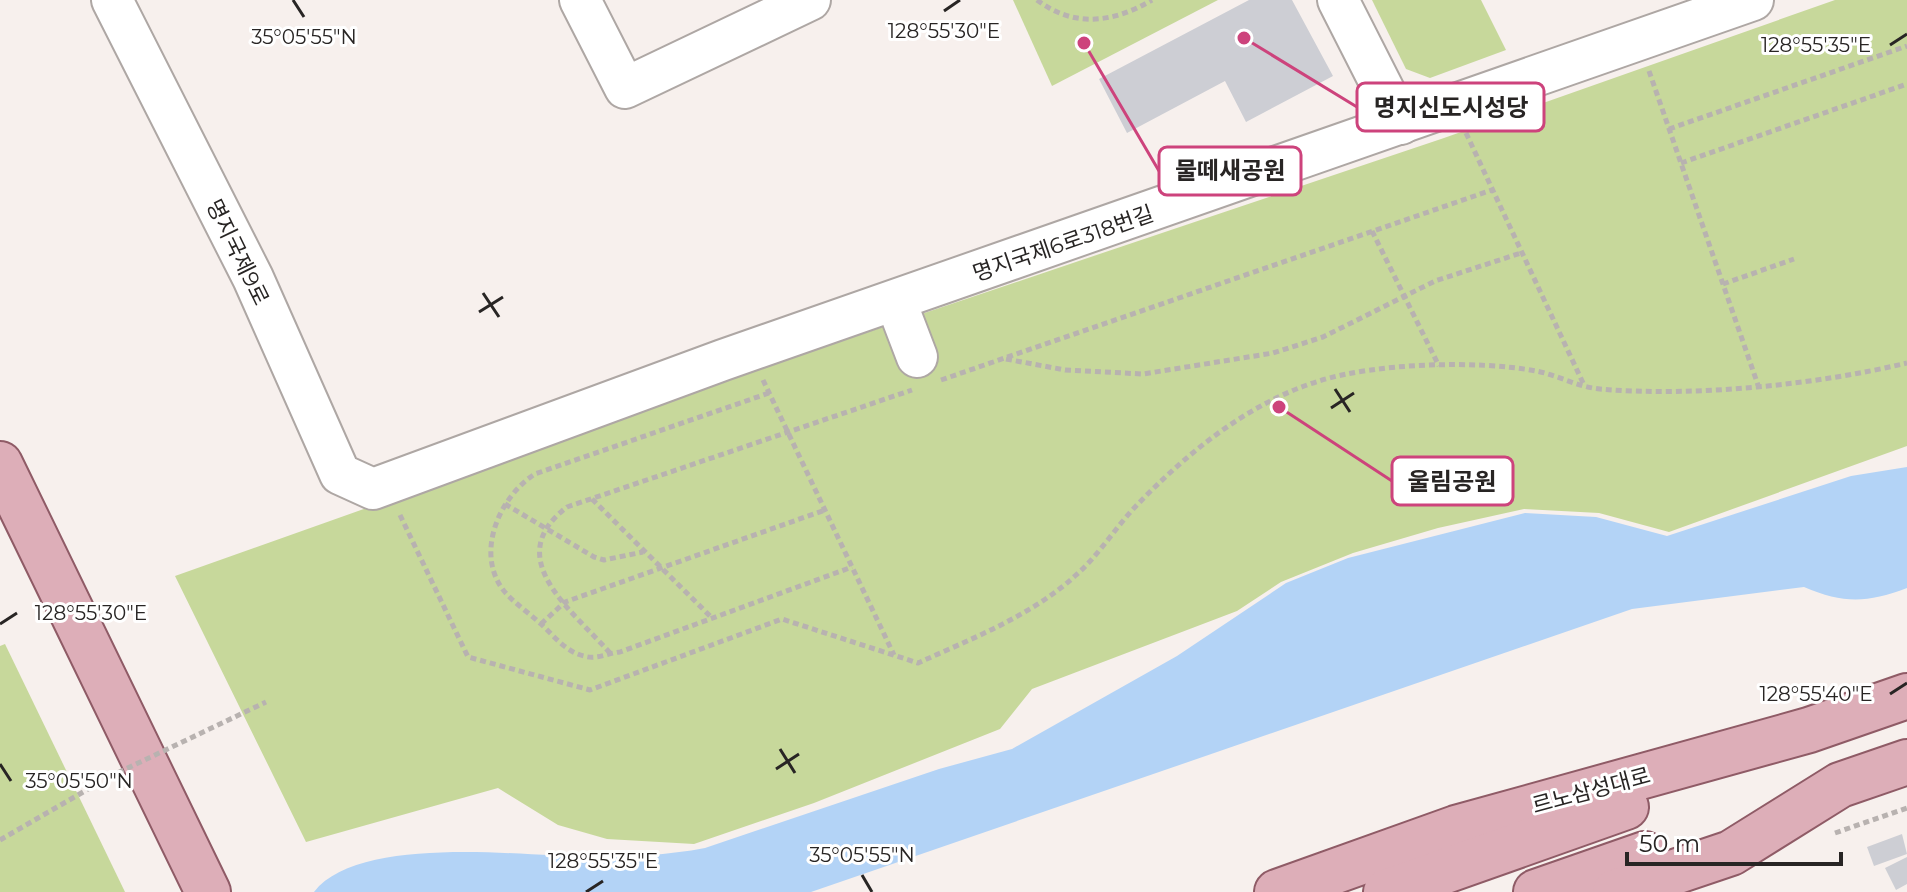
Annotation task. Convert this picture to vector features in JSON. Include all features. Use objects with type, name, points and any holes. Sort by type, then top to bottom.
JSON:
[{"type":"main road","points":[[0,464],[208,892]]},
{"type":"main road","name":"르노삼성대로","points":[[1277,892],[1456,828],[1809,730],[1907,696]]},
{"type":"main road","points":[[1386,892],[1599,818],[1809,730]]},
{"type":"main road","points":[[1536,892],[1907,762]]},
{"type":"main road","points":[[1615,892],[1731,853],[1840,785]]},
{"type":"street","name":"명지국제9로","points":[[112,0],[253,278],[340,474],[386,501]]},
{"type":"street","points":[[580,0],[625,88],[810,0]]},
{"type":"street","points":[[1338,0],[1401,124]]},
{"type":"street","name":"명지국제6로318번길","points":[[386,501],[723,360],[1401,124],[1657,16],[1753,0]]},
{"type":"street","points":[[896,302],[922,376]]},
{"type":"path","points":[[1037,0],[1057,15],[1071,19],[1128,14],[1152,0]]},
{"type":"path","points":[[1669,129],[1907,46]]},
{"type":"path","points":[[1648,70],[1758,385]]},
{"type":"path","points":[[1681,163],[1907,84]]},
{"type":"path","points":[[1459,118],[1584,387]]},
{"type":"path","points":[[610,653],[542,573],[538,558],[540,540],[546,528],[567,507],[788,432],[922,376],[1005,359],[1492,190]]},
{"type":"path","points":[[1372,231],[1440,366]]},
{"type":"path","points":[[1005,359],[1065,370],[1143,374],[1273,353],[1323,337],[1404,296],[1521,253]]},
{"type":"path","points":[[1723,284],[1794,259]]},
{"type":"path","points":[[386,501],[468,657],[590,690],[782,619],[918,663],[1026,610],[1076,575],[1135,507],[1183,461],[1268,400],[1322,380],[1440,366],[1484,365],[1538,371],[1584,387],[1672,394],[1907,363]]},
{"type":"path","points":[[763,380],[894,655]]},
{"type":"path","points":[[769,393],[535,474],[517,485],[505,504],[491,541],[496,574],[503,590],[581,656],[593,658],[852,567]]},
{"type":"path","points":[[592,499],[712,618]]},
{"type":"path","points":[[505,504],[604,560],[643,552]]},
{"type":"path","points":[[541,624],[565,602],[825,510]]},
{"type":"path","points":[[0,840],[109,777],[266,702]]},
{"type":"green space","points":[[1013,0],[1218,0],[1052,86]]},
{"type":"green space","points":[[1372,0],[1481,0],[1506,50],[1430,78],[1406,69]]},
{"type":"green space","points":[[1835,0],[1907,0],[1907,446],[1669,532],[1599,513],[1524,509],[1438,528],[1353,553],[1281,582],[1237,611],[1032,689],[1000,729],[814,803],[694,844],[607,839],[558,825],[498,788],[306,842],[175,576],[761,368],[1444,138]]},
{"type":"green space","points":[[5,644],[125,892],[0,892],[0,646]]},
{"type":"water","points":[[1907,467],[1907,588],[1880,597],[1856,600],[1804,587],[1632,609],[811,892],[314,892],[336,874],[367,862],[404,855],[486,852],[619,857],[705,848],[939,769],[1012,749],[1177,656],[1286,583],[1348,558],[1525,513],[1596,517],[1667,536],[1851,476]]},
{"type":"building","points":[[1249,0],[1292,0],[1333,76],[1246,122],[1225,81],[1127,133],[1099,79]]},
{"type":"building","points":[[1902,834],[1907,854],[1874,866],[1867,847]]},
{"type":"building","points":[[1907,857],[1907,884],[1896,890],[1885,868]]},
{"type":"place","name":"명지신도시성당","points":[[1244,38]]},
{"type":"place","name":"물떼새공원","points":[[1084,43]]},
{"type":"place","name":"울림공원","points":[[1279,407]]}]
